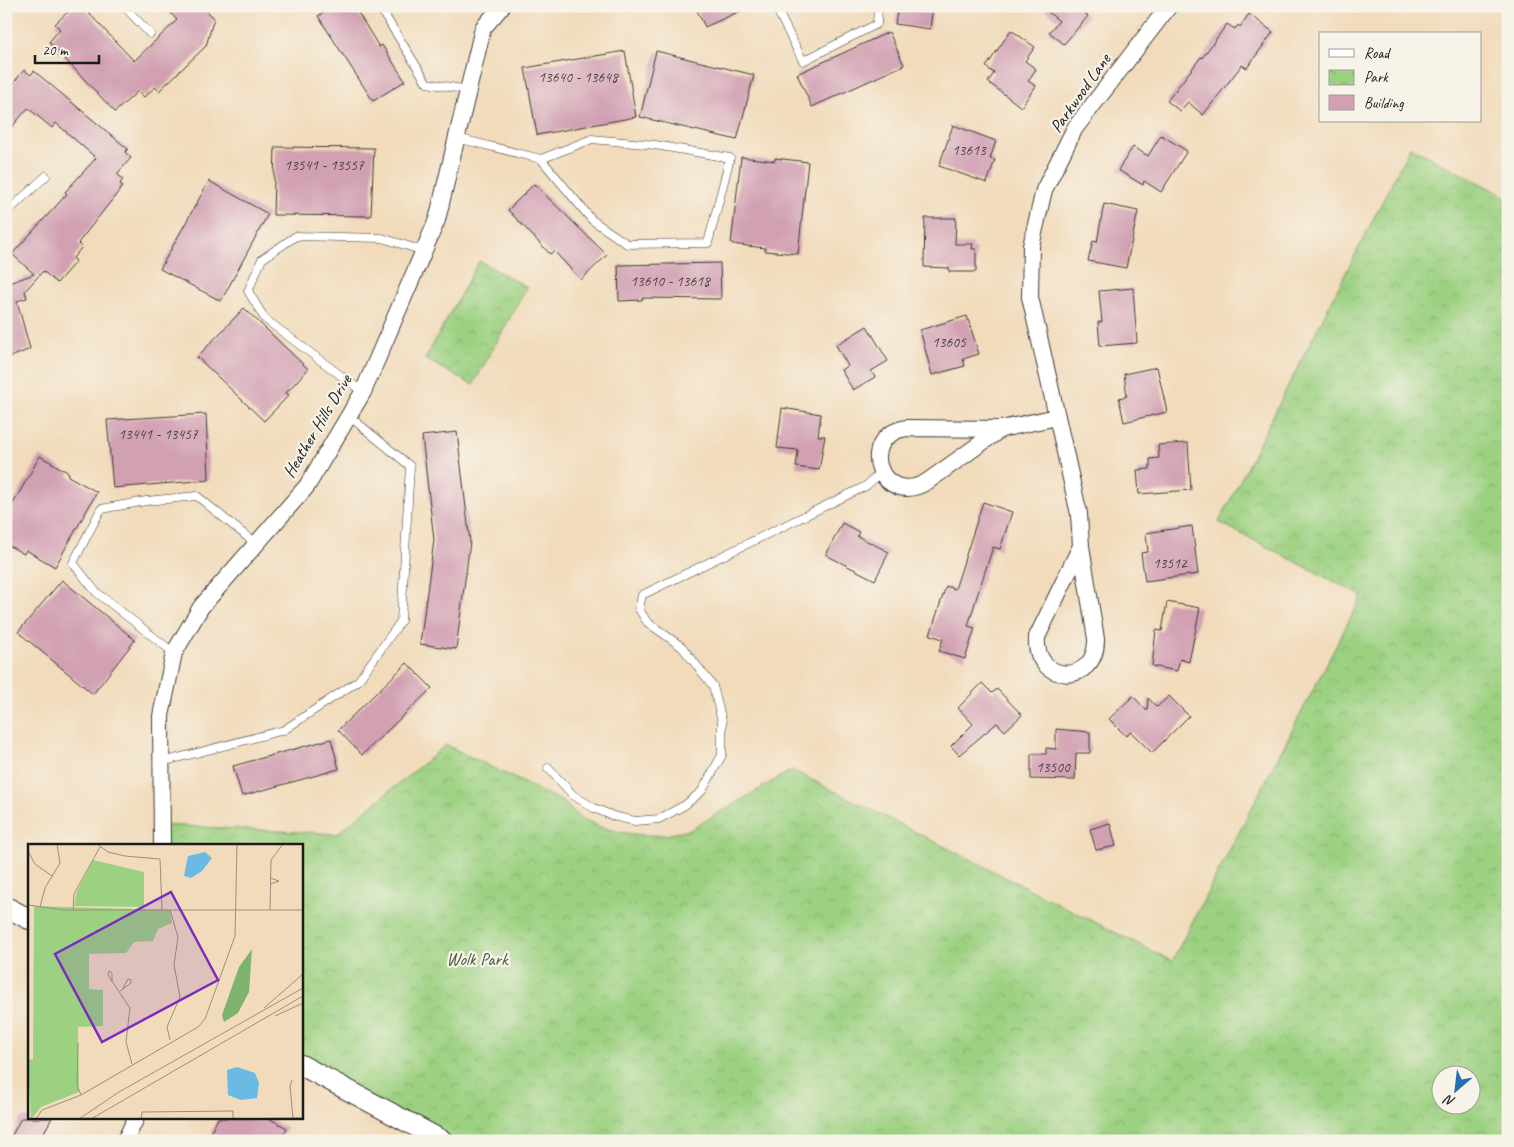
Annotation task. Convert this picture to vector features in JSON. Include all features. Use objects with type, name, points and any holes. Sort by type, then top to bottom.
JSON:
[{"type":"street","name":"Heather Hills Drive","points":[[162,844],[161,716],[174,653],[201,607],[307,486],[363,392],[437,220],[483,28],[502,6]]},
{"type":"street","name":"Parkwood Lane","points":[[1080,546],[1037,637],[1036,646],[1042,661],[1055,672],[1064,674],[1081,670],[1093,657],[1096,648],[1080,546],[1079,514],[1030,297],[1031,246],[1044,190],[1075,128],[1170,6]]},
{"type":"street","points":[[1002,429],[920,486],[902,488],[894,485],[881,472],[878,464],[880,447],[884,440],[898,430],[906,428],[1002,429],[1057,417]]},
{"type":"street","points":[[6,907],[28,918]]},
{"type":"street","points":[[302,1066],[443,1141]]},
{"type":"street","points":[[125,1141],[135,1120]]},
{"type":"lane","points":[[124,6],[150,34]]},
{"type":"lane","points":[[379,6],[427,83],[468,90]]},
{"type":"lane","points":[[776,6],[803,61],[877,24],[878,6]]},
{"type":"lane","points":[[457,138],[541,160],[592,220],[627,244],[708,243],[730,158],[655,145],[592,139],[541,160]]},
{"type":"lane","points":[[6,213],[46,176]]},
{"type":"lane","points":[[363,392],[264,319],[248,291],[258,267],[262,259],[296,236],[382,238],[424,251]]},
{"type":"lane","points":[[161,762],[284,730],[358,681],[401,621],[410,466],[349,416]]},
{"type":"lane","points":[[548,768],[573,795],[594,808],[613,816],[635,821],[659,819],[685,805],[702,791],[722,755],[722,721],[713,686],[682,647],[647,622],[639,609],[642,595],[866,486],[881,472]]},
{"type":"lane","points":[[174,653],[96,592],[73,563],[101,509],[146,501],[196,496],[256,544]]},
{"type":"green space","name":"Wolk Park","points":[[1410,147],[1508,198],[1508,1141],[443,1141],[302,1066],[302,844],[162,844],[162,825],[337,834],[446,745],[563,802],[578,816],[600,827],[641,835],[666,835],[690,830],[792,770],[1172,961],[1362,596],[1219,522]]},
{"type":"green space","points":[[479,261],[527,287],[473,385],[425,359]]},
{"type":"building","points":[[74,6],[82,6],[134,61],[177,20],[164,6],[202,6],[214,18],[206,46],[159,91],[155,87],[144,97],[138,91],[115,112],[49,42],[60,29],[55,24]]},
{"type":"building","points":[[334,6],[354,6],[379,47],[382,45],[405,81],[373,101],[318,16]]},
{"type":"building","points":[[695,6],[751,6],[705,27]]},
{"type":"building","points":[[898,6],[933,6],[930,29],[895,24]]},
{"type":"building","points":[[1041,6],[1076,6],[1088,16],[1064,44],[1049,32],[1059,21]]},
{"type":"building","points":[[1249,14],[1273,32],[1247,68],[1242,65],[1203,115],[1188,102],[1180,111],[1167,101],[1227,24],[1235,29],[1238,25],[1240,27]]},
{"type":"building","points":[[1011,30],[1035,47],[1025,61],[1036,69],[1028,81],[1036,86],[1021,107],[988,82],[994,73],[986,67]]},
{"type":"building","points":[[889,32],[904,65],[812,107],[797,74]]},
{"type":"building","points":[[625,51],[636,117],[537,135],[525,68]]},
{"type":"building","points":[[656,51],[754,75],[737,140],[640,117]]},
{"type":"building","points":[[24,70],[31,75],[34,71],[128,149],[125,152],[131,158],[117,174],[123,179],[120,184],[123,186],[78,243],[82,247],[73,258],[76,261],[57,283],[43,271],[25,291],[27,298],[17,301],[30,349],[6,359],[6,282],[12,282],[34,274],[12,254],[67,194],[65,192],[96,158],[56,123],[52,128],[28,108],[6,134],[6,92]]},
{"type":"building","points":[[953,125],[996,141],[990,159],[995,160],[987,183],[939,166]]},
{"type":"building","points":[[1161,135],[1187,151],[1161,192],[1144,181],[1143,185],[1118,170],[1133,147],[1148,156]]},
{"type":"building","points":[[275,147],[374,148],[371,216],[273,215]]},
{"type":"building","points":[[741,157],[775,161],[775,158],[808,162],[798,254],[765,251],[765,248],[731,244]]},
{"type":"building","points":[[209,181],[268,214],[221,301],[160,269]]},
{"type":"building","points":[[534,184],[607,255],[581,280],[554,251],[550,254],[508,210]]},
{"type":"building","points":[[1104,204],[1138,211],[1126,268],[1088,261],[1093,241],[1097,242]]},
{"type":"building","points":[[925,218],[956,218],[955,244],[973,244],[972,249],[976,249],[976,272],[949,272],[949,268],[924,267]]},
{"type":"building","points":[[720,263],[721,299],[642,298],[642,300],[619,301],[618,265]]},
{"type":"building","points":[[1133,288],[1137,343],[1100,346],[1098,322],[1102,322],[1099,291]]},
{"type":"building","points":[[244,308],[308,369],[286,393],[289,395],[264,421],[197,357]]},
{"type":"building","points":[[967,316],[979,354],[963,359],[965,366],[932,375],[920,330]]},
{"type":"building","points":[[867,326],[888,361],[871,371],[875,377],[853,390],[841,370],[848,366],[836,345]]},
{"type":"building","points":[[1157,367],[1167,412],[1124,422],[1119,398],[1127,396],[1124,374]]},
{"type":"building","points":[[782,408],[821,414],[818,436],[825,436],[819,470],[796,467],[798,450],[777,448]]},
{"type":"building","points":[[206,414],[209,480],[113,488],[107,420]]},
{"type":"building","points":[[457,432],[470,542],[456,649],[420,644],[434,540],[422,436]]},
{"type":"building","points":[[1188,443],[1191,490],[1139,494],[1137,470],[1150,469],[1150,459],[1159,458],[1158,445]]},
{"type":"building","points":[[40,456],[69,473],[68,476],[97,492],[55,567],[26,550],[24,554],[6,544],[6,516]]},
{"type":"building","points":[[983,502],[1012,512],[1000,549],[993,547],[977,596],[968,626],[975,628],[965,659],[939,651],[943,639],[930,635],[946,586],[955,589]]},
{"type":"building","points":[[842,523],[859,532],[857,536],[889,552],[875,580],[826,555]]},
{"type":"building","points":[[1192,526],[1198,574],[1145,581],[1141,553],[1148,552],[1146,533]]},
{"type":"building","points":[[62,580],[135,640],[93,694],[18,632]]},
{"type":"building","points":[[1167,602],[1200,608],[1189,662],[1180,659],[1177,671],[1152,666],[1156,630],[1162,631]]},
{"type":"building","points":[[407,663],[432,688],[362,755],[338,730]]},
{"type":"building","points":[[982,683],[992,693],[997,689],[1022,715],[1005,731],[997,723],[959,755],[951,746],[973,724],[958,708]]},
{"type":"building","points":[[1133,696],[1147,711],[1148,698],[1157,707],[1169,696],[1189,716],[1152,753],[1131,732],[1126,736],[1109,719]]},
{"type":"building","points":[[1056,729],[1090,732],[1090,753],[1076,753],[1075,780],[1031,779],[1031,754],[1046,754],[1046,748],[1056,749]]},
{"type":"building","points":[[331,739],[339,769],[242,796],[233,766]]},
{"type":"building","points":[[1110,823],[1116,846],[1096,850],[1090,829]]},
{"type":"building","points":[[21,1118],[28,1118],[28,1120],[51,1120],[39,1141],[9,1141]]},
{"type":"building","points":[[217,1120],[272,1120],[287,1128],[280,1141],[227,1141],[211,1132]]}]
